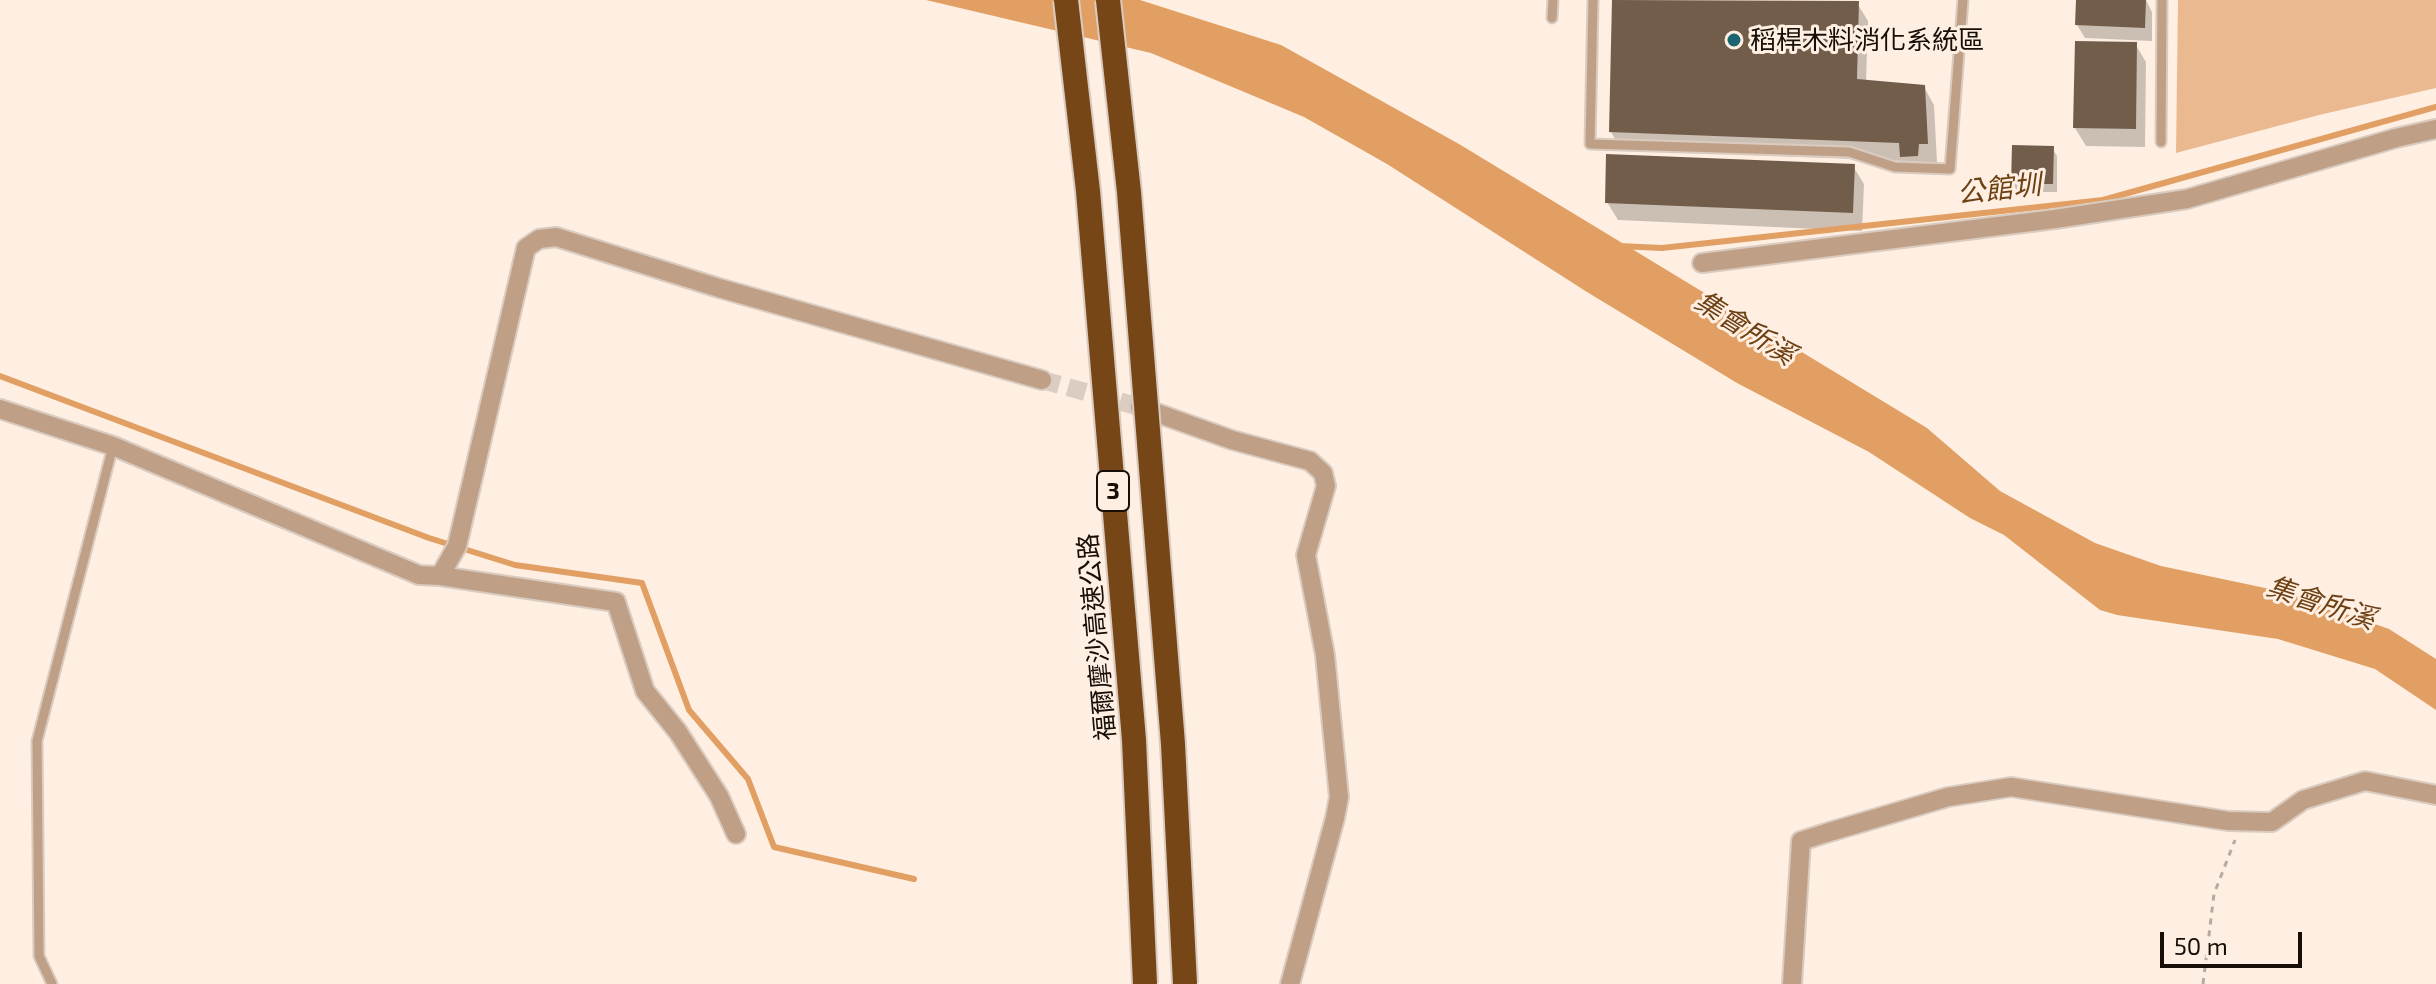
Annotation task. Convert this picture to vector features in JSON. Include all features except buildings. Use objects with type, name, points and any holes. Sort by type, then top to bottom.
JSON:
[{"type":"highway","name":"福爾摩沙高速公路","points":[[1066,0],[1088,191],[1134,740],[1145,984]]},
{"type":"highway","name":"3","points":[[1108,0],[1129,192],[1171,713],[1185,984]]},
{"type":"street","points":[[1702,263],[2055,219],[2187,199],[2436,129]]},
{"type":"street","points":[[440,576],[457,546],[526,248],[539,239],[556,237],[719,288],[1042,380]]},
{"type":"street","points":[[1140,407],[1232,440],[1310,461],[1323,473],[1326,486],[1306,555],[1325,655],[1339,797],[1290,984]]},
{"type":"street","points":[[0,409],[113,446],[419,575],[616,602],[645,691],[678,732],[719,796],[736,834]]},
{"type":"street","points":[[1792,984],[1801,841],[1948,797],[2011,787],[2242,821],[2272,822],[2303,800],[2365,781],[2436,795]]},
{"type":"lane","points":[[1552,18],[1553,0]]},
{"type":"lane","points":[[1593,0],[1590,144],[1849,152],[1895,167],[1950,169],[1963,0]]},
{"type":"lane","points":[[2161,142],[2162,0]]},
{"type":"lane","points":[[52,984],[39,956],[37,741],[113,446]]},
{"type":"path","points":[[2203,984],[2214,894],[2242,821]]},
{"type":"shaded area","points":[[2178,0],[2436,0],[2436,88],[2176,153]]},
{"type":"water","name":"集會所溪","points":[[926,0],[1140,0],[1281,45],[1459,144],[1927,428],[2000,491],[2095,543],[2161,566],[2284,592],[2389,629],[2436,659],[2436,710],[2375,669],[2278,639],[2100,610],[2004,535],[1970,518],[1869,452],[1737,383],[1587,292],[1387,164],[1304,117],[1151,53]]},
{"type":"waterway","name":"公館圳","points":[[1619,246],[1662,248],[2103,200],[2436,107]]},
{"type":"waterway","points":[[0,376],[429,538],[515,565],[642,583],[689,710],[748,779],[774,847],[914,879]]},
{"type":"tunnel","points":[[1042,380],[1140,407]]},
{"type":"place","name":"稻桿木料消化系統區","points":[[1734,40]]}]
